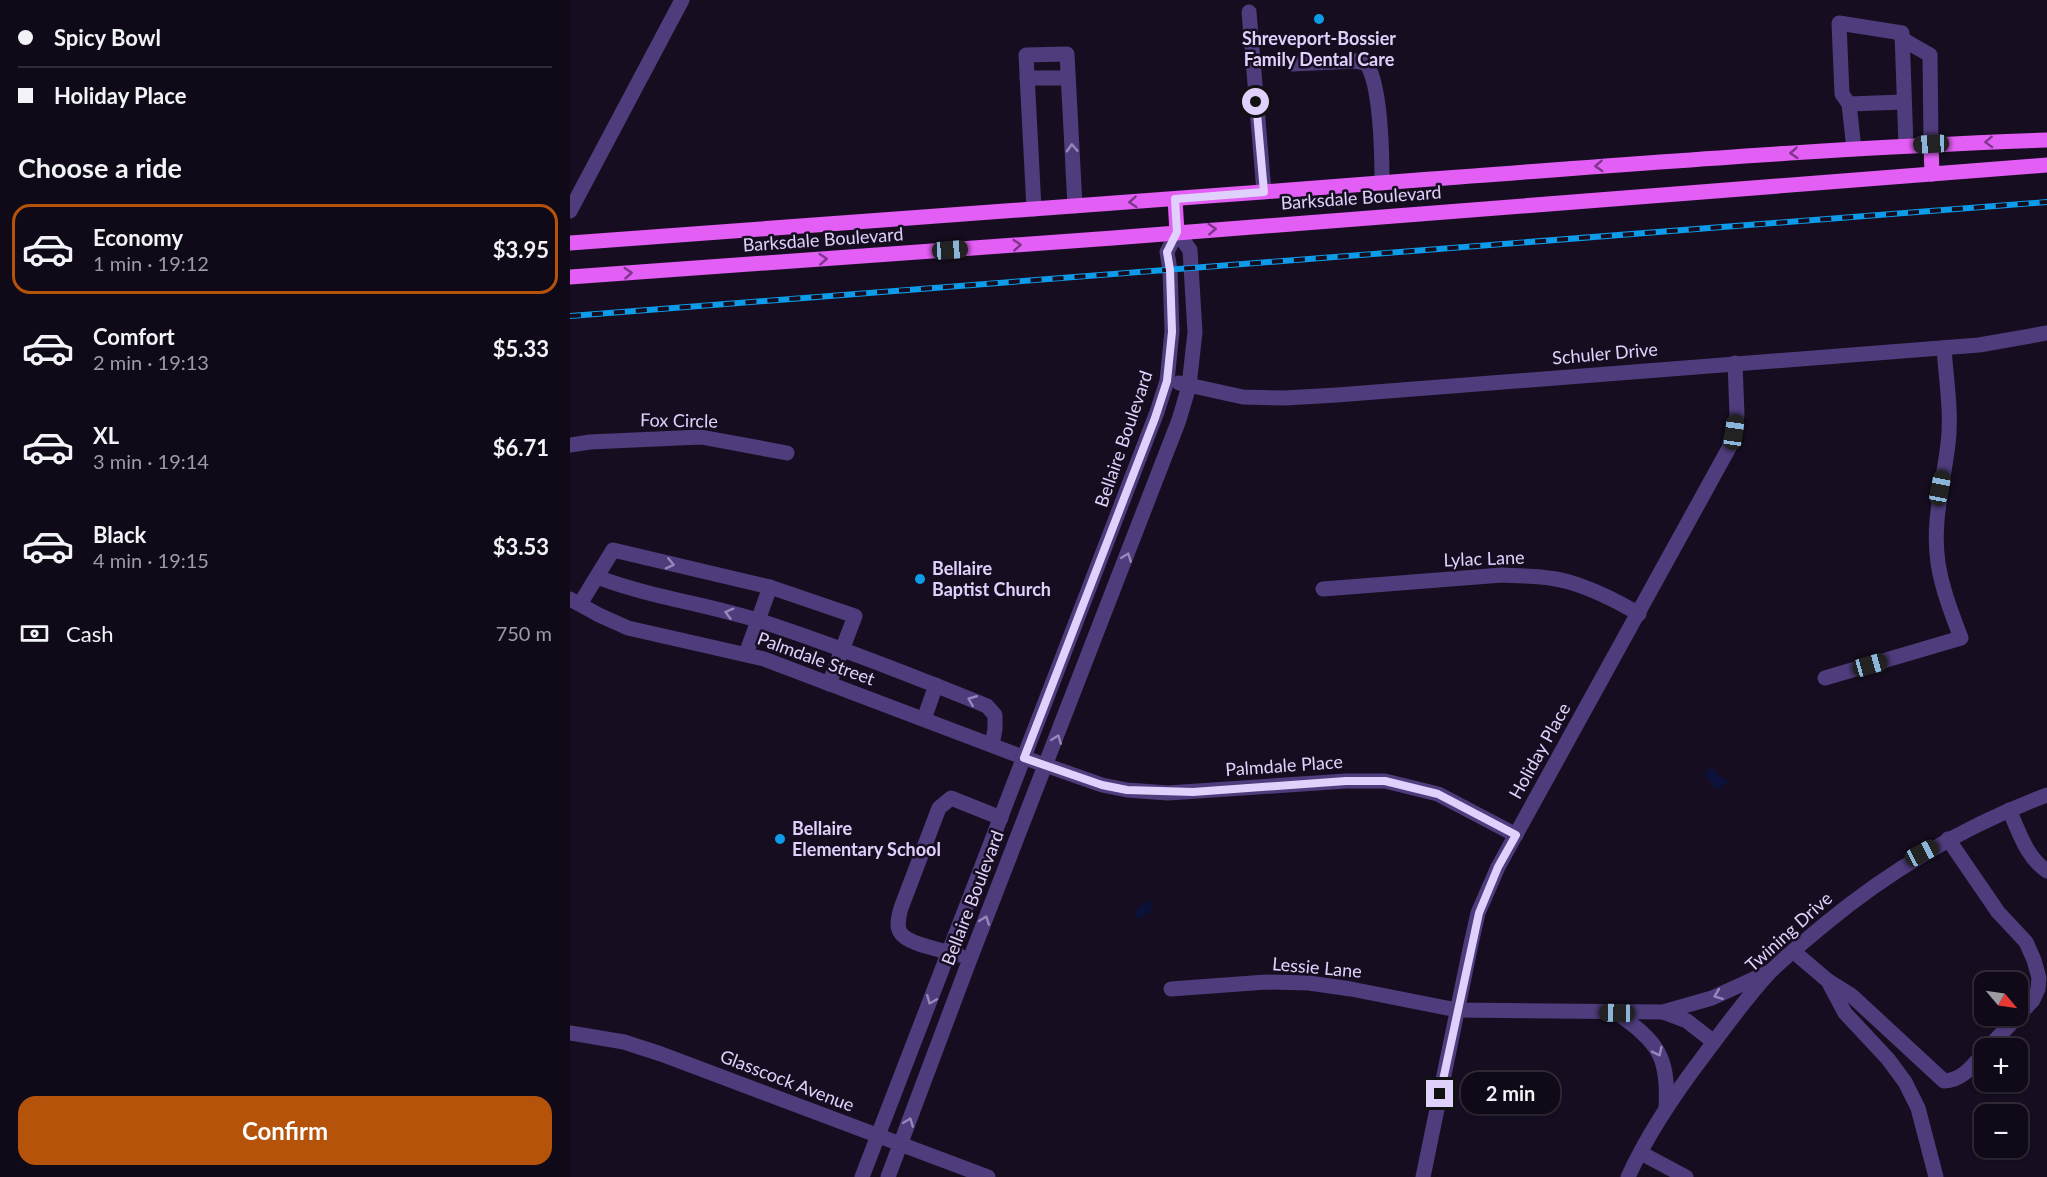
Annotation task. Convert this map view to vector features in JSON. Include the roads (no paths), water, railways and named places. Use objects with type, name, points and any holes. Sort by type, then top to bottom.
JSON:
[{"type":"main road","name":"Barksdale Boulevard","points":[[570,243],[1854,149],[2047,140]]},
{"type":"main road","points":[[1931,144],[1932,174]]},
{"type":"main road","name":"Barksdale Boulevard","points":[[570,277],[1113,238],[2047,165]]},
{"type":"main road","points":[[1175,199],[1177,232]]},
{"type":"street","points":[[570,211],[682,0]]},
{"type":"street","points":[[1249,12],[1264,192]]},
{"type":"street","points":[[1854,149],[1849,104],[1842,94],[1839,23],[1902,33],[1906,146]]},
{"type":"street","points":[[1902,39],[1930,55],[1931,144]]},
{"type":"street","points":[[1034,209],[1026,55],[1067,54],[1075,206]]},
{"type":"street","points":[[1292,64],[1355,61],[1366,63],[1372,72],[1378,113],[1382,145],[1382,183]]},
{"type":"street","points":[[1027,78],[1068,78]]},
{"type":"street","points":[[1849,104],[1903,102]]},
{"type":"street","name":"Bellaire Boulevard","points":[[862,1177],[1127,492],[1167,381],[1172,332],[1170,270],[1167,252],[1177,232],[1190,250],[1195,332],[1189,386],[1179,420],[888,1177]]},
{"type":"street","name":"Schuler Drive","points":[[1167,381],[1243,397],[1285,398],[1944,348],[2004,342],[2047,333]]},
{"type":"street","points":[[1825,678],[1960,638],[1942,582],[1936,545],[1937,504],[1948,443],[1949,424],[1944,348]]},
{"type":"street","name":"Holiday Place","points":[[1423,1177],[1479,913],[1498,867],[1729,448],[1737,415],[1736,363]]},
{"type":"street","name":"Fox Circle","points":[[570,445],[700,437],[787,453]]},
{"type":"street","points":[[1127,492],[1148,501]]},
{"type":"street","points":[[575,601],[597,577],[613,550],[770,587],[855,616],[829,684]]},
{"type":"street","points":[[1097,569],[1118,578]]},
{"type":"street","name":"Lylac Lane","points":[[1323,589],[1502,575],[1531,577],[1569,582],[1607,597],[1639,614]]},
{"type":"street","points":[[597,577],[636,591],[758,621],[842,650],[987,706],[995,715],[992,745]]},
{"type":"street","points":[[746,654],[770,587]]},
{"type":"street","name":"Palmdale Street","points":[[575,601],[628,628],[663,638],[712,646],[764,659],[1024,758],[1047,764]]},
{"type":"street","points":[[924,719],[936,685]]},
{"type":"street","name":"Palmdale Place","points":[[1047,764],[1102,785],[1127,790],[1168,793],[1346,781],[1385,781],[1438,794],[1516,835]]},
{"type":"street","name":"Twining Drive","points":[[1628,1177],[1666,1108],[1739,1008],[1771,971],[1859,896],[1922,853],[2008,810],[2047,795]]},
{"type":"street","name":"Bellaire Boulevard","points":[[950,952],[912,942],[900,934],[897,924],[900,908],[939,807],[951,798],[1001,818]]},
{"type":"street","points":[[2008,810],[2028,852],[2036,864],[2047,871]]},
{"type":"street","points":[[1948,839],[1998,912],[2041,960],[2038,989],[2033,1000],[1997,1038]]},
{"type":"street","points":[[1793,951],[1827,980],[1851,995],[1944,1081],[1953,1081],[1965,1074],[1974,1064]]},
{"type":"street","points":[[950,952],[970,959]]},
{"type":"street","points":[[1663,1012],[1712,998],[1771,971]]},
{"type":"street","points":[[1827,980],[1845,1013],[1888,1059],[1905,1082],[1918,1108],[1936,1177]]},
{"type":"street","name":"Lessie Lane","points":[[1171,989],[1266,982],[1309,983],[1457,1010],[1663,1012]]},
{"type":"street","points":[[1663,1012],[1687,1022],[1714,1042]]},
{"type":"street","points":[[1617,1013],[1655,1044],[1668,1081],[1666,1108]]},
{"type":"street","name":"Glasscock Avenue","points":[[570,1033],[624,1042],[661,1054],[988,1177]]},
{"type":"street","points":[[1641,1153],[1686,1177]]},
{"type":"railway","points":[[570,316],[2047,202]]},
{"type":"place","name":"Shreveport-Bossier Family Dental Care","points":[[1319,19]]},
{"type":"place","name":"Bellaire Baptist Church","points":[[920,579]]},
{"type":"place","name":"Bellaire Elementary School","points":[[780,839]]}]
